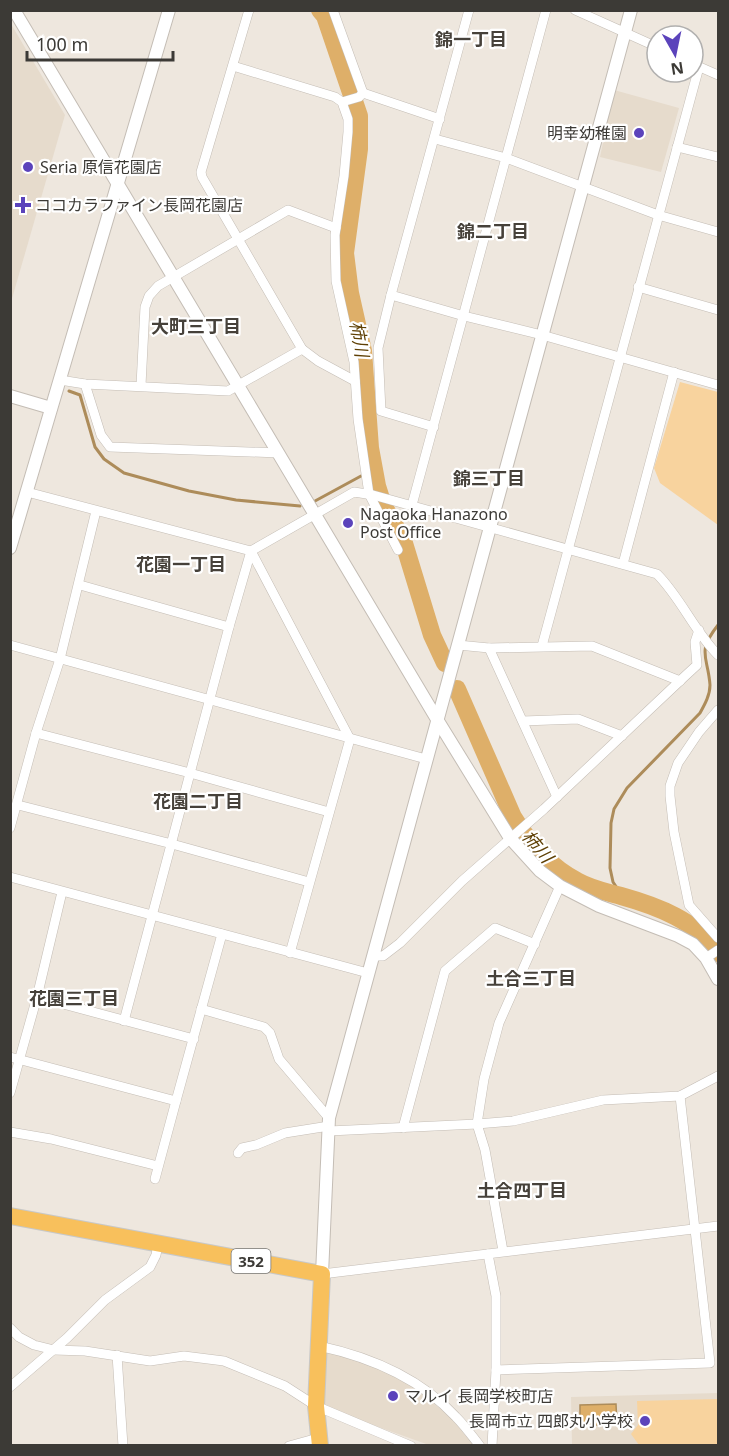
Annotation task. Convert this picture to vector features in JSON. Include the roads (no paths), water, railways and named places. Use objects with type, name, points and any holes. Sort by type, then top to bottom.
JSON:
[{"type":"highway","name":"352","points":[[10,1216],[322,1274]]},
{"type":"highway","points":[[319,1442],[316,1406],[322,1274]]},
{"type":"street","points":[[14,10],[438,721],[517,832],[540,871],[560,886],[599,906],[678,936],[712,954],[718,979]]},
{"type":"street","points":[[10,548],[169,10]]},
{"type":"street","points":[[249,10],[201,172],[202,177],[302,349],[318,361],[355,381]]},
{"type":"street","points":[[333,10],[361,95]]},
{"type":"street","points":[[434,427],[381,411],[378,348],[469,10]]},
{"type":"street","points":[[412,505],[546,10]]},
{"type":"street","points":[[575,10],[645,42]]},
{"type":"street","points":[[631,10],[368,973],[329,1125],[322,1274],[718,1226]]},
{"type":"street","points":[[233,66],[344,101],[361,95],[440,119]]},
{"type":"street","points":[[542,646],[677,147],[692,84]]},
{"type":"street","points":[[344,101],[348,132],[336,228],[336,282],[354,362],[358,419],[371,494],[398,550]]},
{"type":"street","points":[[435,139],[506,158],[658,215],[718,232]]},
{"type":"street","points":[[677,147],[718,157]]},
{"type":"street","points":[[141,386],[145,307],[149,296],[158,286],[288,210],[336,228]]},
{"type":"street","points":[[638,288],[718,310]]},
{"type":"street","points":[[391,295],[718,385]]},
{"type":"street","points":[[60,380],[85,384],[228,391],[302,349]]},
{"type":"street","points":[[623,564],[674,372]]},
{"type":"street","points":[[85,384],[101,435],[110,447],[279,453]]},
{"type":"street","points":[[10,396],[51,408]]},
{"type":"street","points":[[27,492],[251,551],[350,739],[290,953]]},
{"type":"street","points":[[124,1021],[251,551],[354,492],[371,494],[657,574],[669,586],[717,653]]},
{"type":"street","points":[[10,828],[36,733],[60,659],[80,585],[96,512]]},
{"type":"street","points":[[80,585],[229,627]]},
{"type":"street","points":[[373,957],[383,956],[400,943],[462,881],[557,797],[697,665],[695,642],[702,634]]},
{"type":"street","points":[[10,645],[426,759]]},
{"type":"street","points":[[458,645],[489,648],[592,646],[680,681]]},
{"type":"street","points":[[489,648],[557,797]]},
{"type":"street","points":[[718,710],[699,732],[678,763],[670,786],[670,796],[674,832],[689,905],[718,938]]},
{"type":"street","points":[[523,721],[578,719],[622,736]]},
{"type":"street","points":[[36,733],[190,772],[329,812]]},
{"type":"street","points":[[18,805],[309,882]]},
{"type":"street","points":[[10,877],[368,973]]},
{"type":"street","points":[[503,1251],[477,1124],[484,1079],[498,1023],[560,886]]},
{"type":"street","points":[[10,1093],[21,1060],[63,892]]},
{"type":"street","points":[[403,1128],[445,971],[495,928],[535,944]]},
{"type":"street","points":[[155,1179],[222,934]]},
{"type":"street","points":[[37,997],[194,1040]]},
{"type":"street","points":[[201,1009],[264,1027],[270,1033],[279,1059],[329,1125]]},
{"type":"street","points":[[10,1057],[176,1101]]},
{"type":"street","points":[[238,1153],[242,1148],[285,1133],[329,1125],[403,1128],[477,1124],[513,1121],[603,1100],[680,1096],[718,1076]]},
{"type":"street","points":[[496,1370],[711,1363],[680,1096]]},
{"type":"street","points":[[10,1132],[51,1139],[158,1166]]},
{"type":"street","points":[[10,1387],[54,1350],[105,1300],[150,1267],[158,1244]]},
{"type":"street","points":[[488,1254],[496,1296],[496,1370],[492,1446]]},
{"type":"street","points":[[10,1328],[34,1345],[54,1350],[85,1351],[150,1361],[184,1356],[224,1361],[285,1386],[316,1406],[411,1446]]},
{"type":"street","points":[[319,1346],[360,1356],[411,1380],[456,1416],[480,1446]]},
{"type":"street","points":[[117,1355],[123,1446]]},
{"type":"street","points":[[289,1446],[319,1442]]},
{"type":"waterway","name":"柿川","points":[[320,10],[325,16],[359,116],[359,149],[345,253],[350,293],[363,351],[370,448],[377,486],[383,505],[403,540],[432,635],[445,663]]},
{"type":"waterway","points":[[69,391],[80,395],[95,447],[104,459],[124,473],[189,491],[236,500],[300,506]]},
{"type":"waterway","points":[[315,501],[361,476]]},
{"type":"waterway","points":[[623,897],[613,882],[610,868],[611,823],[614,809],[627,788],[700,713],[710,689],[705,649],[711,634],[718,625]]},
{"type":"waterway","name":"柿川","points":[[457,689],[513,817],[541,854],[558,869],[582,884],[635,900],[675,916],[699,932],[718,953]]},
{"type":"place","name":"明幸幼稚園","points":[[639,133]]},
{"type":"place","name":"Seria 原信花園店","points":[[28,167]]},
{"type":"place","name":"ココカラファイン長岡花園店","points":[[23,205]]},
{"type":"place","name":"Nagaoka Hanazono Post Office","points":[[348,523]]},
{"type":"place","name":"マルイ 長岡学校町店","points":[[393,1396]]},
{"type":"place","name":"長岡市立 四郎丸小学校","points":[[645,1421]]},
{"type":"district","name":"錦一丁目","points":[[471,39]]},
{"type":"district","name":"錦二丁目","points":[[493,231]]},
{"type":"district","name":"大町三丁目","points":[[196,326]]},
{"type":"district","name":"錦三丁目","points":[[489,478]]},
{"type":"district","name":"花園一丁目","points":[[181,564]]},
{"type":"district","name":"花園二丁目","points":[[198,801]]},
{"type":"district","name":"土合三丁目","points":[[531,978]]},
{"type":"district","name":"花園三丁目","points":[[74,998]]},
{"type":"district","name":"土合四丁目","points":[[522,1190]]}]
